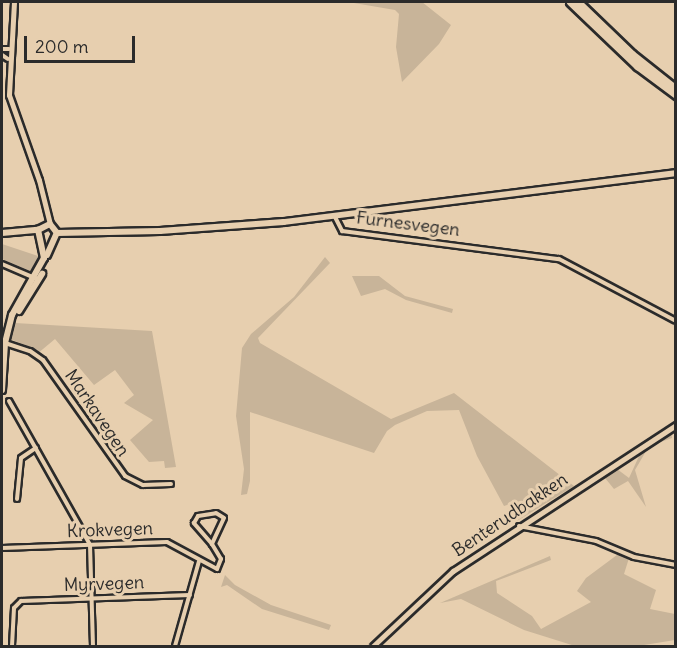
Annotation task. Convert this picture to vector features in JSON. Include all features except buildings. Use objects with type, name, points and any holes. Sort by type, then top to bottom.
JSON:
[{"type":"highway","points":[[570,2],[675,97]]},
{"type":"highway","points":[[578,2],[632,54],[675,88]]},
{"type":"main road","points":[[2,387],[4,343],[10,324],[44,258],[39,236],[47,224],[39,180],[10,103],[8,58],[14,2]]},
{"type":"main road","points":[[334,217],[675,173]]},
{"type":"main road","name":"Furnesvegen","points":[[57,233],[209,229],[334,217]]},
{"type":"main road","points":[[10,324],[41,277],[51,243],[57,233],[47,224]]},
{"type":"main road","points":[[2,233],[39,236],[51,243]]},
{"type":"main road","name":"Benterudbakken","points":[[373,646],[437,584],[519,525],[675,425]]},
{"type":"street","points":[[2,49],[9,49]]},
{"type":"street","points":[[2,55],[8,58]]},
{"type":"street","name":"Furnesvegen","points":[[334,217],[337,227],[342,231],[559,259],[675,321]]},
{"type":"street","points":[[2,264],[34,281]]},
{"type":"street","name":"Markavegen","points":[[4,343],[30,351],[44,360],[125,476],[143,485],[171,484]]},
{"type":"street","points":[[9,401],[90,544],[93,646]]},
{"type":"street","points":[[17,499],[21,458],[36,448]]},
{"type":"street","points":[[175,646],[199,561],[216,569],[221,567],[221,557],[196,528],[195,520],[219,513],[224,518],[218,538],[212,544]]},
{"type":"street","points":[[519,525],[596,542],[634,557],[675,565]]},
{"type":"street","name":"Krokvegen","points":[[2,548],[167,542],[199,561]]},
{"type":"street","name":"Myrvegen","points":[[12,646],[14,608],[19,602],[190,595]]},
{"type":"shaded area","points":[[422,2],[451,25],[439,44],[402,82],[396,47],[399,14],[395,10],[354,3]]},
{"type":"shaded area","points":[[2,244],[38,256],[33,272],[2,259]]},
{"type":"shaded area","points":[[325,257],[330,263],[258,338],[260,343],[391,419],[454,393],[574,486],[517,521],[510,504],[504,506],[477,456],[459,410],[427,411],[395,425],[387,431],[374,453],[250,412],[250,481],[247,494],[241,495],[244,469],[236,416],[242,348],[251,334],[294,297]]},
{"type":"shaded area","points":[[352,276],[379,276],[405,296],[453,309],[452,313],[406,300],[385,289],[361,296]]},
{"type":"shaded area","points":[[15,323],[152,331],[176,467],[165,468],[164,461],[149,462],[130,440],[153,420],[124,403],[134,395],[115,370],[94,385],[55,339],[37,354],[38,350],[10,339]]},
{"type":"shaded area","points":[[671,430],[672,438],[649,446],[635,470],[646,507],[628,481],[614,489],[605,478],[600,478],[584,489],[613,466],[629,478],[640,454],[637,450]]},
{"type":"shaded area","points":[[621,552],[630,555],[624,574],[656,590],[650,609],[675,614],[675,640],[638,646],[575,646],[524,630],[461,599],[440,603],[550,556],[551,560],[496,581],[497,593],[532,616],[541,629],[591,602],[577,591],[586,578]]},
{"type":"shaded area","points":[[225,575],[235,585],[271,605],[331,625],[329,630],[262,609],[227,585],[221,587]]}]
